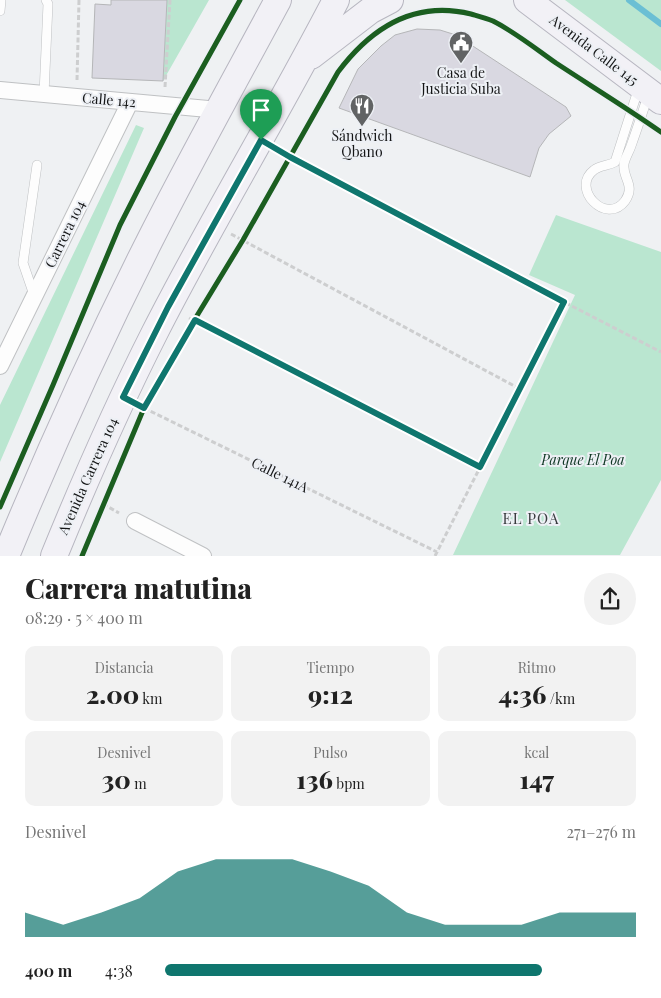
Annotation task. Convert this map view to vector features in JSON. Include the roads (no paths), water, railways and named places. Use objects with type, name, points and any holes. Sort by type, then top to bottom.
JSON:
[{"type":"main road","points":[[6,556],[41,471],[98,347],[151,239],[278,0]]},
{"type":"main road","name":"Avenida Carrera 104","points":[[54,556],[80,492],[133,403],[168,307],[336,0]]},
{"type":"main road","points":[[304,61],[371,10],[390,0]]},
{"type":"main road","name":"Avenida Calle 145","points":[[527,3],[653,93]]},
{"type":"street","name":"Calle 142","points":[[0,90],[219,110]]},
{"type":"street","name":"Carrera 104","points":[[0,366],[130,102]]},
{"type":"street","points":[[135,521],[202,556]]},
{"type":"lane","points":[[0,11],[1,0]]},
{"type":"lane","points":[[44,94],[48,4],[46,0]]},
{"type":"lane","points":[[653,93],[624,165],[630,189],[628,196],[624,203],[618,207],[610,209],[599,207],[592,202],[587,194],[586,185],[588,177],[598,167],[615,162],[653,93]]},
{"type":"lane","points":[[34,296],[23,263],[37,165]]},
{"type":"waterway","points":[[629,0],[661,24]]},
{"type":"place","name":"Casa de Justicia Suba","points":[[461,64]]},
{"type":"place","name":"Sándwich Qbano","points":[[362,127]]},
{"type":"district","name":"EL POA","points":[[531,519]]},
{"type":"park label","name":"Parque El Poa","points":[[583,460]]}]
